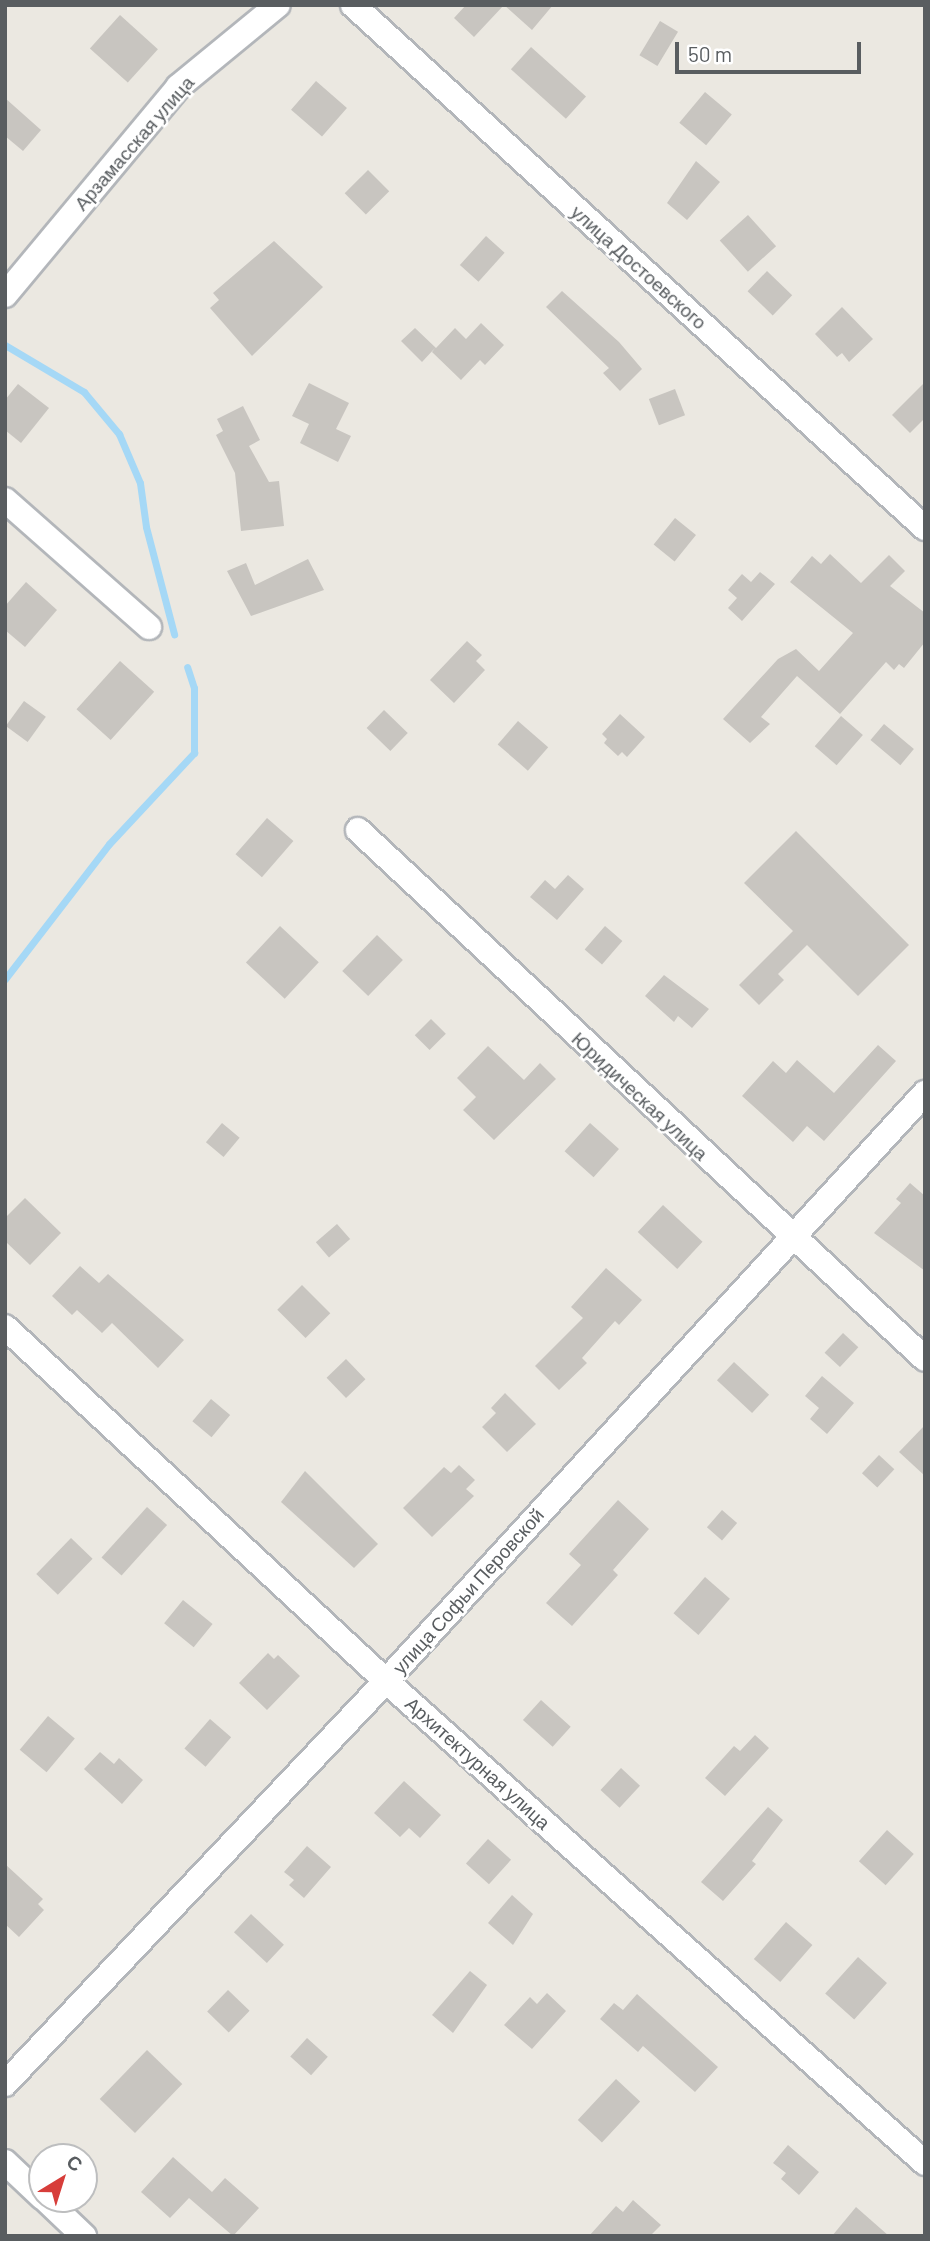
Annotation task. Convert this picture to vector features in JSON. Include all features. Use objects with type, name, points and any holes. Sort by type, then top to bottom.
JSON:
[{"type":"street","name":"Арзамасская улица","points":[[5,295],[178,87],[278,5]]},
{"type":"street","name":"улица Достоевского","points":[[353,5],[925,528]]},
{"type":"street","points":[[5,500],[149,627]]},
{"type":"street","name":"Юридическая улица","points":[[358,830],[790,1238],[925,1359]]},
{"type":"street","name":"улица Софьи Перовской","points":[[5,2084],[386,1681],[925,1093]]},
{"type":"street","name":"Архитектурная улица","points":[[5,1328],[386,1681],[925,2163]]},
{"type":"street","points":[[5,2162],[28,2184]]},
{"type":"street","points":[[59,2213],[84,2236]]},
{"type":"building","points":[[466,5],[504,5],[474,37],[454,18]]},
{"type":"building","points":[[504,5],[553,5],[532,30]]},
{"type":"building","points":[[120,15],[158,49],[128,83],[90,48]]},
{"type":"building","points":[[660,21],[678,32],[657,66],[639,55]]},
{"type":"building","points":[[531,47],[586,97],[566,119],[511,69]]},
{"type":"building","points":[[316,81],[347,108],[322,137],[291,110]]},
{"type":"building","points":[[705,92],[732,114],[706,145],[679,123]]},
{"type":"building","points":[[5,98],[41,130],[23,151],[5,136]]},
{"type":"building","points":[[696,161],[720,182],[687,220],[667,203]]},
{"type":"building","points":[[368,170],[389,191],[366,215],[345,193]]},
{"type":"building","points":[[748,215],[776,246],[748,272],[720,240]]},
{"type":"building","points":[[486,236],[505,253],[478,282],[460,265]]},
{"type":"building","points":[[274,241],[323,287],[252,356],[210,308],[219,300],[213,293]]},
{"type":"building","points":[[767,271],[792,295],[773,315],[748,291]]},
{"type":"building","points":[[562,291],[619,342],[642,369],[620,391],[603,373],[609,368],[546,307]]},
{"type":"building","points":[[842,307],[873,339],[849,362],[842,353],[837,357],[815,334]]},
{"type":"building","points":[[481,323],[504,345],[485,365],[480,360],[461,380],[432,352],[435,348],[422,362],[401,341],[415,328],[436,348],[455,328],[466,339]]},
{"type":"building","points":[[925,382],[925,418],[910,433],[892,415]]},
{"type":"building","points":[[309,383],[349,403],[336,429],[351,436],[338,462],[300,443],[309,424],[292,416]]},
{"type":"building","points":[[18,384],[49,408],[21,443],[5,430],[5,400]]},
{"type":"building","points":[[675,389],[685,415],[659,425],[649,399]]},
{"type":"building","points":[[243,406],[260,440],[249,446],[269,482],[279,481],[284,526],[241,531],[235,473],[216,435],[223,431],[217,419]]},
{"type":"building","points":[[675,518],[696,535],[675,561],[654,544]]},
{"type":"building","points":[[830,554],[861,583],[889,555],[905,571],[890,586],[925,613],[925,642],[904,668],[899,664],[894,670],[886,662],[840,714],[797,676],[761,717],[770,724],[750,743],[723,719],[778,659],[796,649],[819,671],[853,633],[790,582],[812,556],[821,564]]},
{"type":"building","points":[[308,559],[324,590],[251,616],[227,571],[246,563],[255,585]]},
{"type":"building","points":[[760,572],[775,584],[742,621],[728,608],[737,598],[728,590],[742,574],[751,582]]},
{"type":"building","points":[[26,582],[57,610],[25,647],[5,630],[5,606]]},
{"type":"building","points":[[467,641],[482,655],[476,661],[485,670],[454,703],[430,680]]},
{"type":"building","points":[[120,661],[154,692],[111,740],[77,709]]},
{"type":"building","points":[[24,701],[46,717],[28,742],[6,726]]},
{"type":"building","points":[[384,710],[408,733],[390,751],[367,728]]},
{"type":"building","points":[[620,714],[645,737],[627,757],[622,752],[618,756],[604,743],[607,739],[602,734]]},
{"type":"building","points":[[841,716],[863,735],[837,765],[815,746]]},
{"type":"building","points":[[518,721],[548,747],[528,771],[498,744]]},
{"type":"building","points":[[884,724],[914,749],[900,765],[871,740]]},
{"type":"building","points":[[267,818],[293,841],[262,877],[236,854]]},
{"type":"building","points":[[796,831],[909,945],[858,996],[807,945],[778,974],[784,980],[759,1005],[739,985],[793,931],[744,883]]},
{"type":"building","points":[[568,875],[584,889],[557,920],[530,897],[545,880],[555,889]]},
{"type":"building","points":[[280,926],[319,962],[285,999],[246,963]]},
{"type":"building","points":[[605,926],[622,941],[602,964],[585,949]]},
{"type":"building","points":[[377,935],[403,960],[368,996],[342,971]]},
{"type":"building","points":[[664,975],[709,1009],[692,1028],[678,1016],[674,1022],[645,996]]},
{"type":"building","points":[[431,1019],[446,1034],[430,1050],[415,1035]]},
{"type":"building","points":[[878,1045],[896,1061],[824,1141],[807,1126],[793,1142],[742,1096],[773,1061],[786,1073],[797,1060],[834,1093]]},
{"type":"building","points":[[488,1046],[524,1080],[540,1063],[556,1079],[494,1140],[463,1110],[476,1097],[457,1078]]},
{"type":"building","points":[[222,1123],[240,1138],[224,1157],[206,1142]]},
{"type":"building","points":[[590,1123],[619,1149],[594,1177],[565,1151]]},
{"type":"building","points":[[910,1183],[925,1196],[925,1271],[874,1233],[901,1203],[896,1199]]},
{"type":"building","points":[[25,1198],[61,1233],[30,1265],[5,1241],[5,1218]]},
{"type":"building","points":[[663,1205],[702,1242],[677,1269],[638,1232]]},
{"type":"building","points":[[337,1224],[350,1239],[329,1257],[316,1242]]},
{"type":"building","points":[[80,1266],[99,1283],[108,1274],[184,1340],[158,1368],[112,1323],[102,1333],[77,1310],[72,1315],[52,1296]]},
{"type":"building","points":[[606,1268],[642,1300],[619,1325],[615,1321],[582,1358],[587,1363],[559,1390],[535,1366],[583,1318],[571,1307]]},
{"type":"building","points":[[302,1285],[330,1313],[306,1338],[277,1310]]},
{"type":"building","points":[[843,1333],[858,1347],[840,1367],[825,1353]]},
{"type":"building","points":[[346,1359],[365,1379],[346,1398],[327,1378]]},
{"type":"building","points":[[734,1362],[769,1395],[752,1413],[717,1380]]},
{"type":"building","points":[[822,1376],[854,1403],[827,1434],[810,1419],[819,1408],[805,1396]]},
{"type":"building","points":[[505,1393],[536,1424],[507,1452],[482,1427],[496,1413],[491,1408]]},
{"type":"building","points":[[211,1399],[230,1415],[212,1437],[192,1421]]},
{"type":"building","points":[[925,1425],[925,1476],[899,1452]]},
{"type":"building","points":[[879,1455],[894,1469],[877,1488],[862,1473]]},
{"type":"building","points":[[459,1465],[475,1480],[466,1489],[474,1496],[432,1537],[403,1508],[444,1467],[451,1473]]},
{"type":"building","points":[[305,1471],[378,1544],[354,1568],[281,1502]]},
{"type":"building","points":[[618,1500],[649,1529],[613,1570],[618,1575],[572,1626],[546,1603],[581,1565],[569,1554]]},
{"type":"building","points":[[147,1507],[167,1525],[122,1576],[101,1558]]},
{"type":"building","points":[[722,1510],[737,1523],[722,1540],[707,1527]]},
{"type":"building","points":[[71,1538],[93,1559],[58,1595],[36,1574]]},
{"type":"building","points":[[705,1577],[730,1599],[698,1635],[674,1613]]},
{"type":"building","points":[[183,1600],[213,1624],[194,1647],[164,1623]]},
{"type":"building","points":[[268,1653],[274,1659],[278,1655],[300,1676],[267,1710],[239,1683]]},
{"type":"building","points":[[541,1700],[571,1727],[553,1747],[523,1720]]},
{"type":"building","points":[[48,1716],[75,1738],[47,1772],[20,1750]]},
{"type":"building","points":[[210,1719],[231,1737],[206,1767],[184,1748]]},
{"type":"building","points":[[755,1735],[769,1748],[725,1796],[705,1778],[734,1746],[740,1751]]},
{"type":"building","points":[[100,1752],[114,1764],[119,1758],[143,1780],[122,1804],[84,1769]]},
{"type":"building","points":[[621,1768],[640,1786],[620,1808],[601,1790]]},
{"type":"building","points":[[404,1781],[441,1815],[420,1838],[409,1828],[400,1837],[374,1813]]},
{"type":"building","points":[[768,1807],[783,1820],[752,1861],[756,1864],[723,1901],[701,1882]]},
{"type":"building","points":[[887,1830],[914,1854],[886,1885],[859,1861]]},
{"type":"building","points":[[488,1839],[511,1860],[489,1884],[466,1864]]},
{"type":"building","points":[[307,1846],[331,1867],[304,1898],[289,1885],[294,1880],[284,1872]]},
{"type":"building","points":[[5,1864],[43,1899],[38,1904],[44,1910],[19,1937],[5,1924]]},
{"type":"building","points":[[512,1895],[533,1914],[513,1945],[488,1923]]},
{"type":"building","points":[[251,1914],[284,1945],[267,1963],[234,1932]]},
{"type":"building","points":[[786,1922],[812,1945],[780,1982],[754,1959]]},
{"type":"building","points":[[858,1957],[887,1983],[854,2020],[825,1993]]},
{"type":"building","points":[[470,1971],[487,1985],[453,2033],[432,2015]]},
{"type":"building","points":[[228,1990],[250,2011],[229,2032],[207,2012]]},
{"type":"building","points":[[547,1993],[566,2011],[532,2049],[504,2025],[530,1997],[537,2004]]},
{"type":"building","points":[[637,1994],[718,2067],[695,2092],[643,2046],[638,2052],[600,2019],[614,2003],[623,2010]]},
{"type":"building","points":[[307,2038],[328,2057],[311,2075],[290,2057]]},
{"type":"building","points":[[147,2050],[182,2084],[135,2133],[100,2099]]},
{"type":"building","points":[[616,2079],[640,2102],[602,2142],[578,2120]]},
{"type":"building","points":[[788,2145],[819,2172],[799,2195],[781,2179],[786,2173],[773,2163]]},
{"type":"building","points":[[173,2157],[212,2192],[225,2178],[259,2208],[233,2236],[189,2198],[170,2218],[141,2192]]},
{"type":"building","points":[[633,2200],[661,2225],[650,2236],[589,2236],[616,2206],[623,2212]]},
{"type":"building","points":[[856,2207],[889,2236],[832,2236]]},
{"type":"waterway","points":[[5,345],[84,392],[119,434],[140,483],[146,527],[174,634]]},
{"type":"waterway","points":[[5,979],[109,844],[194,753],[194,688],[187,667]]}]
